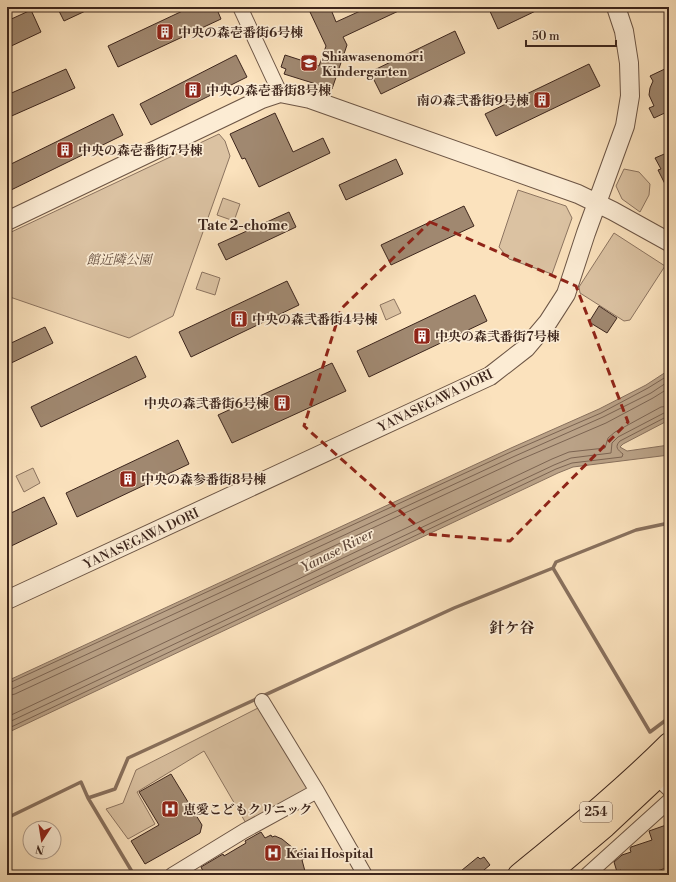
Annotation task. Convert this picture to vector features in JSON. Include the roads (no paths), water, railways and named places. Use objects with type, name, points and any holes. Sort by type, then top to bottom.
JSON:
[{"type":"highway","name":"254","points":[[547,875],[605,826],[662,774],[669,744]]},
{"type":"highway","name":"254","points":[[519,875],[595,812],[662,774]]},
{"type":"street","points":[[240,7],[280,94]]},
{"type":"street","name":"YANASEGAWA DORI","points":[[7,600],[490,376],[526,348],[548,322],[566,294],[624,126],[630,96],[629,63],[624,31],[616,7]]},
{"type":"street","points":[[7,221],[262,99],[280,94],[317,101],[578,194],[669,242]]},
{"type":"street","points":[[262,700],[317,791],[365,875]]},
{"type":"street","points":[[172,875],[244,831],[317,791]]},
{"type":"street","points":[[587,875],[669,801]]},
{"type":"water","name":"Yanase River","points":[[669,370],[669,420],[620,447],[627,451],[669,445],[669,455],[573,467],[558,473],[7,733],[7,681],[511,448],[599,409],[646,385]]},
{"type":"waterway","points":[[553,568],[556,562],[636,530],[669,523]]},
{"type":"waterway","points":[[134,875],[88,798],[115,789],[128,758],[454,608],[553,568],[650,732],[668,720]]},
{"type":"waterway","points":[[7,818],[81,782],[88,798]]},
{"type":"place","name":"中央の森壱番街6号棟","points":[[165,32]]},
{"type":"place","name":"Shiawasenomori Kindergarten","points":[[309,63]]},
{"type":"place","name":"中央の森壱番街8号棟","points":[[193,90]]},
{"type":"place","name":"南の森弐番街9号棟","points":[[542,100]]},
{"type":"place","name":"中央の森壱番街7号棟","points":[[65,150]]},
{"type":"place","name":"中央の森弐番街4号棟","points":[[239,319]]},
{"type":"place","name":"中央の森弐番街7号棟","points":[[422,336]]},
{"type":"place","name":"中央の森弐番街6号棟","points":[[282,403]]},
{"type":"place","name":"中央の森参番街8号棟","points":[[128,479]]},
{"type":"place","name":"恵愛こどもクリニック","points":[[170,809]]},
{"type":"place","name":"Keiai Hospital","points":[[273,853]]},
{"type":"district","name":"Tate 2-chome","points":[[243,225]]},
{"type":"district","name":"針ケ谷","points":[[512,628]]},
{"type":"park label","name":"館近隣公園","points":[[119,259]]}]
